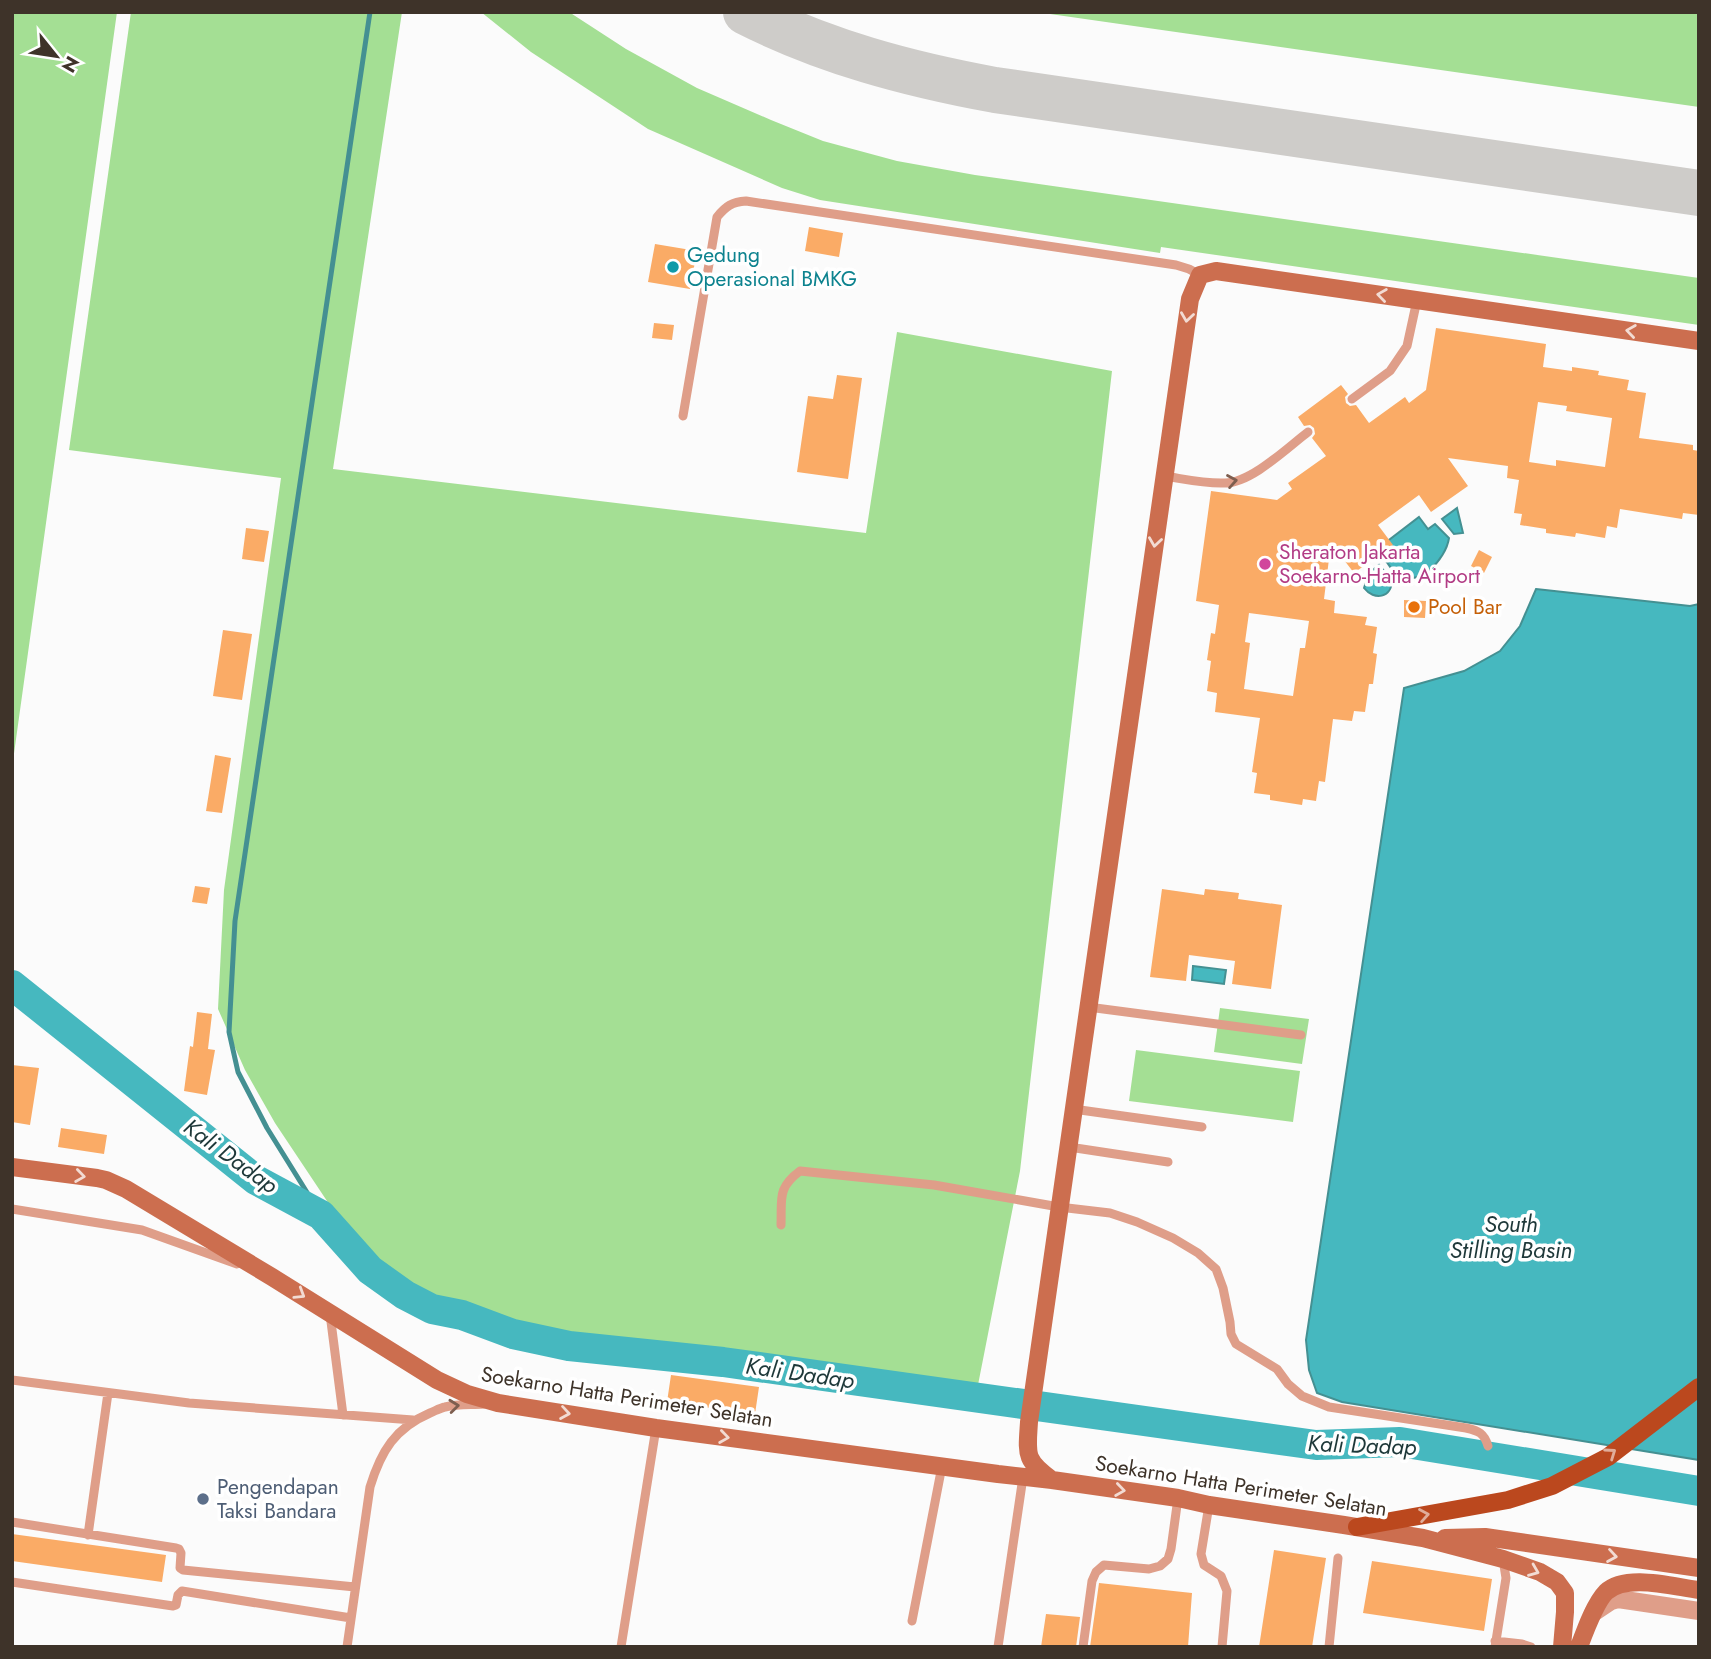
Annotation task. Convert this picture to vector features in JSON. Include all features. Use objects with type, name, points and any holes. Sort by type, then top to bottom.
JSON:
[{"type":"main road","points":[[1052,1480],[1031,1462],[1028,1448],[1029,1422],[1189,299],[1200,275],[1216,271],[1699,341]]},
{"type":"main road","name":"Soekarno Hatta Perimeter Selatan","points":[[12,1167],[97,1178],[114,1183],[447,1385],[467,1394],[498,1403],[656,1428],[1178,1498],[1423,1538],[1503,1559],[1540,1572],[1557,1582],[1565,1593],[1562,1647]]},
{"type":"main road","points":[[1357,1527],[1508,1500],[1552,1486],[1608,1457],[1699,1387]]},
{"type":"main road","name":"Soekarno Hatta Perimeter Selatan","points":[[1423,1538],[1485,1537],[1699,1568]]},
{"type":"main road","points":[[1579,1647],[1593,1613],[1606,1592],[1619,1584],[1634,1581],[1699,1590]]},
{"type":"street","points":[[1593,1613],[1618,1599],[1699,1611]]},
{"type":"lane","points":[[684,416],[717,217],[733,202],[746,201],[1176,265],[1200,275]]},
{"type":"lane","points":[[1352,399],[1390,371],[1407,346],[1417,300]]},
{"type":"lane","points":[[1164,476],[1227,484],[1252,475],[1308,432]]},
{"type":"lane","points":[[1088,1007],[1301,1035]]},
{"type":"lane","points":[[1073,1109],[1202,1127]]},
{"type":"lane","points":[[1069,1147],[1168,1162]]},
{"type":"lane","points":[[782,1225],[783,1189],[788,1180],[800,1171],[934,1185],[1110,1213],[1173,1238],[1198,1253],[1216,1269],[1223,1288],[1231,1334],[1236,1344],[1277,1369],[1288,1384],[1302,1396],[1328,1408],[1478,1431],[1486,1438],[1488,1446]]},
{"type":"lane","points":[[12,1209],[142,1230],[272,1277]]},
{"type":"lane","points":[[329,1312],[343,1415]]},
{"type":"lane","points":[[12,1380],[189,1403],[413,1420]]},
{"type":"lane","points":[[88,1535],[108,1393]]},
{"type":"lane","points":[[347,1647],[370,1487],[376,1466],[385,1450],[398,1432],[413,1420],[444,1407],[498,1403]]},
{"type":"lane","points":[[621,1647],[656,1428]]},
{"type":"lane","points":[[912,1621],[942,1466]]},
{"type":"lane","points":[[998,1647],[1023,1477]]},
{"type":"lane","points":[[1083,1647],[1092,1581],[1096,1572],[1104,1565],[1149,1569],[1160,1566],[1168,1559],[1178,1498]]},
{"type":"lane","points":[[1209,1505],[1201,1554],[1205,1565],[1221,1576],[1227,1591],[1222,1647]]},
{"type":"lane","points":[[12,1522],[179,1549],[180,1568],[183,1570],[355,1587]]},
{"type":"lane","points":[[1329,1647],[1338,1558]]},
{"type":"lane","points":[[1503,1559],[1506,1578],[1495,1644],[1522,1644],[1531,1647]]},
{"type":"lane","points":[[12,1582],[173,1606],[182,1591],[351,1618]]},
{"type":"green space","points":[[12,12],[117,12],[12,768]]},
{"type":"green space","points":[[131,12],[402,12],[333,469],[866,533],[897,332],[1112,371],[1020,1171],[977,1390],[517,1326],[406,1285],[376,1258],[331,1207],[275,1123],[245,1070],[218,1009],[224,890],[281,478],[69,450]]},
{"type":"green space","points":[[481,12],[569,12],[626,49],[697,88],[823,141],[897,161],[975,175],[1699,278],[1699,325],[1161,247],[1160,253],[820,200],[782,188],[648,129],[531,52]]},
{"type":"green space","points":[[1036,12],[1699,12],[1699,107]]},
{"type":"green space","points":[[1220,1008],[1309,1019],[1302,1064],[1214,1052]]},
{"type":"green space","points":[[1136,1050],[1300,1071],[1293,1122],[1129,1101]]},
{"type":"water","points":[[1457,508],[1463,533],[1454,534],[1442,519]]},
{"type":"water","points":[[1419,517],[1428,529],[1435,524],[1449,538],[1443,555],[1430,570],[1413,578],[1404,578],[1395,573],[1385,560],[1392,553],[1385,543]]},
{"type":"water","points":[[1379,565],[1392,580],[1389,591],[1382,596],[1373,595],[1364,588],[1364,577]]},
{"type":"water","name":"South Stilling Basin","points":[[1536,589],[1690,606],[1699,604],[1699,1460],[1342,1402],[1317,1393],[1309,1370],[1306,1340],[1404,688],[1464,671],[1500,651],[1520,626]]},
{"type":"water","points":[[1193,966],[1226,970],[1224,984],[1192,980]]},
{"type":"building","points":[[809,227],[843,233],[839,257],[805,251]]},
{"type":"building","name":"Gedung Operasional BMKG","points":[[655,244],[697,251],[690,289],[648,282]]},
{"type":"building","points":[[654,323],[674,325],[672,340],[652,338]]},
{"type":"building","name":"Sheraton Jakarta Soekarno-Hatta Airport","points":[[1436,328],[1546,344],[1543,367],[1599,371],[1598,375],[1629,380],[1627,390],[1646,393],[1639,438],[1693,445],[1693,450],[1699,451],[1699,515],[1683,513],[1682,519],[1620,509],[1617,528],[1607,526],[1605,538],[1576,533],[1575,537],[1546,533],[1546,529],[1520,525],[1522,514],[1514,513],[1519,480],[1507,478],[1508,466],[1448,458],[1468,486],[1431,512],[1419,495],[1378,525],[1393,545],[1354,573],[1331,543],[1324,599],[1335,601],[1334,613],[1367,617],[1365,625],[1377,627],[1373,653],[1377,654],[1373,684],[1369,684],[1365,712],[1354,711],[1352,721],[1333,719],[1325,782],[1319,781],[1316,801],[1303,799],[1302,805],[1270,800],[1270,795],[1254,793],[1257,773],[1252,772],[1260,718],[1215,712],[1217,693],[1207,691],[1211,661],[1207,660],[1211,633],[1215,634],[1219,605],[1196,601],[1211,491],[1277,500],[1292,489],[1288,483],[1326,456],[1312,438],[1315,434],[1314,428],[1310,425],[1304,426],[1298,417],[1341,385],[1348,394],[1345,397],[1346,403],[1350,406],[1356,405],[1369,423],[1405,397],[1409,403],[1426,390]],"holes":[[[1538,402],[1567,406],[1566,411],[1612,418],[1605,467],[1556,460],[1556,466],[1529,462]],[[1249,613],[1309,621],[1305,648],[1300,648],[1293,696],[1244,689],[1250,643],[1245,642]]]},
{"type":"building","points":[[837,375],[862,378],[848,479],[797,472],[808,396],[833,399]]},
{"type":"building","points":[[246,528],[269,531],[264,562],[242,559]]},
{"type":"building","points":[[1479,550],[1492,557],[1484,573],[1471,566]]},
{"type":"building","points":[[1404,600],[1426,601],[1425,618],[1404,617]]},
{"type":"building","points":[[223,630],[252,634],[242,700],[213,696]]},
{"type":"building","points":[[215,755],[231,758],[222,813],[206,811]]},
{"type":"building","points":[[195,886],[210,888],[207,904],[192,902]]},
{"type":"building","points":[[1162,889],[1204,895],[1205,889],[1239,893],[1238,899],[1282,905],[1271,989],[1232,984],[1235,961],[1189,955],[1186,981],[1150,977]]},
{"type":"building","points":[[197,1012],[212,1014],[208,1049],[215,1050],[207,1095],[184,1091]]},
{"type":"building","points":[[12,1065],[39,1068],[30,1125],[12,1122]]},
{"type":"building","points":[[61,1128],[107,1135],[104,1154],[58,1147]]},
{"type":"building","points":[[671,1375],[759,1387],[755,1414],[667,1402]]},
{"type":"building","points":[[12,1534],[166,1555],[162,1582],[12,1561]]},
{"type":"building","points":[[1274,1550],[1326,1558],[1312,1647],[1259,1647]]},
{"type":"building","points":[[1372,1561],[1492,1579],[1484,1631],[1363,1613]]},
{"type":"building","points":[[1099,1583],[1192,1593],[1188,1647],[1090,1647]]},
{"type":"building","points":[[1046,1614],[1080,1617],[1076,1647],[1041,1647]]},
{"type":"waterway","points":[[321,1215],[267,1128],[238,1072],[229,1032],[235,921],[370,12]]},
{"type":"waterway","name":"Kali Dadap","points":[[12,985],[256,1180],[321,1215],[370,1270],[405,1295],[432,1309],[462,1315],[513,1334],[569,1346],[723,1362],[1316,1445],[1400,1442],[1699,1491]]},
{"type":"taxiway","points":[[746,12],[806,39],[867,60],[995,90],[1699,193]]},
{"type":"place","name":"Gedung Operasional BMKG","points":[[673,267]]},
{"type":"place","name":"Sheraton Jakarta Soekarno-Hatta Airport","points":[[1265,564]]},
{"type":"place","name":"Pool Bar","points":[[1414,607]]},
{"type":"place","name":"Pengendapan Taksi Bandara","points":[[203,1499]]}]
